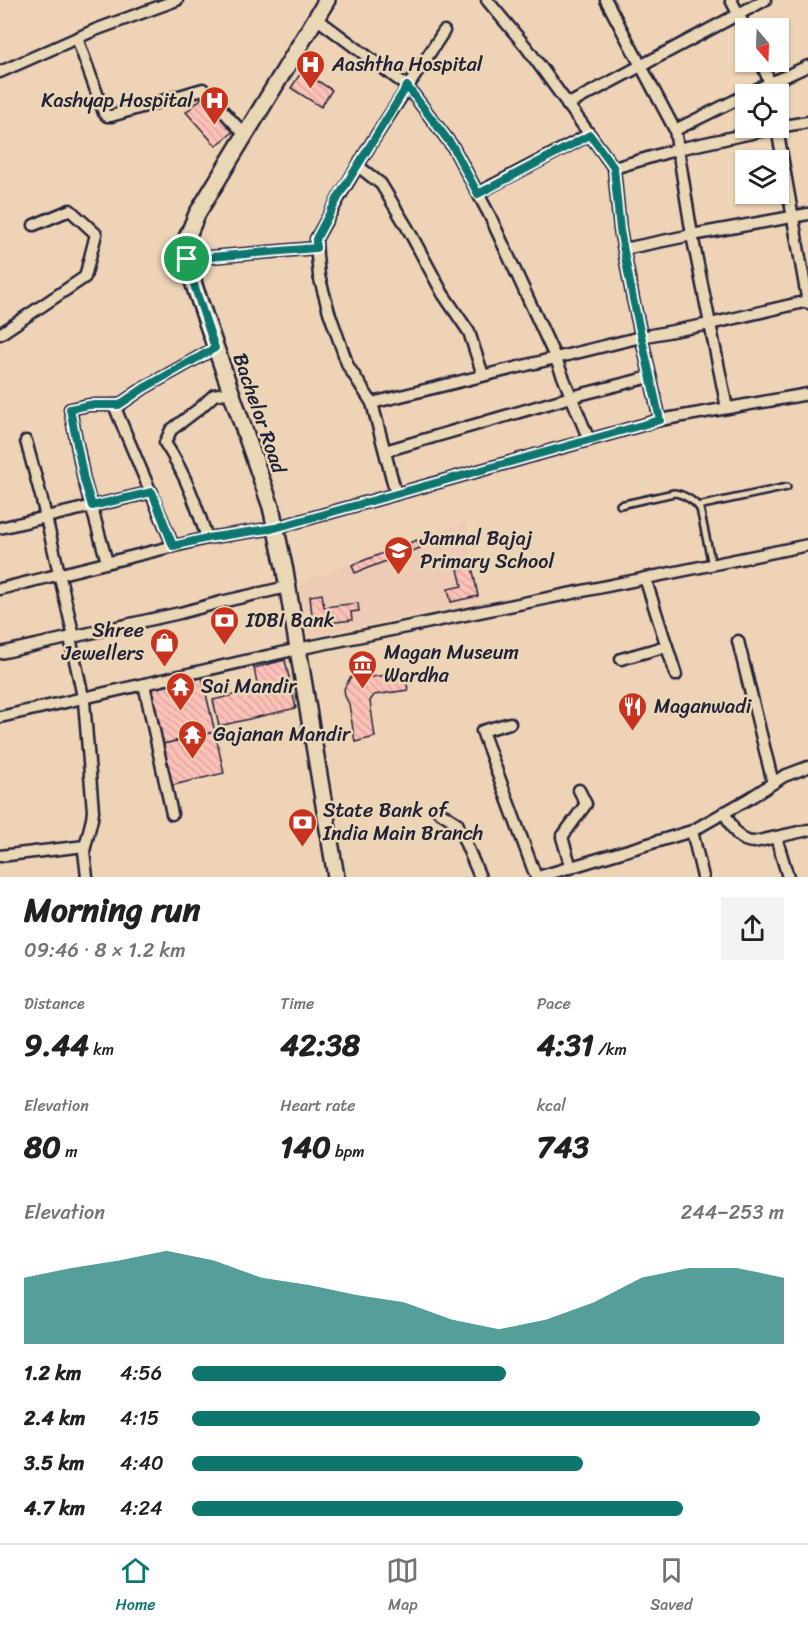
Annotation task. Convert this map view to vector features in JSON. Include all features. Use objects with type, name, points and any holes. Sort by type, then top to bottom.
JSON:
[{"type":"main road","name":"Bachelor Road","points":[[327,0],[197,214],[186,240],[187,259],[195,288],[271,507],[298,649],[336,877]]},
{"type":"street","points":[[0,72],[78,38],[177,0]]},
{"type":"street","points":[[487,0],[526,48],[614,168],[624,249],[660,420]]},
{"type":"street","points":[[606,0],[675,130],[692,235],[727,408]]},
{"type":"street","points":[[731,0],[740,18]]},
{"type":"street","points":[[567,105],[765,0]]},
{"type":"street","points":[[316,18],[407,86],[453,147],[490,216],[555,357],[589,440]]},
{"type":"street","points":[[396,494],[372,403],[348,366],[332,323],[320,276],[316,239],[407,86],[444,31]]},
{"type":"street","points":[[78,38],[107,116],[203,90],[245,135]]},
{"type":"street","points":[[765,72],[770,83],[808,66]]},
{"type":"street","points":[[675,130],[735,100]]},
{"type":"street","points":[[789,125],[808,122]]},
{"type":"street","points":[[478,194],[590,135]]},
{"type":"street","points":[[614,168],[678,149],[735,136]]},
{"type":"street","points":[[372,403],[641,337],[808,302],[779,138]]},
{"type":"street","points":[[358,166],[381,184],[387,193],[443,294],[470,332],[483,375]]},
{"type":"street","points":[[0,334],[85,277],[96,234],[70,210],[34,225]]},
{"type":"street","points":[[624,249],[808,214]]},
{"type":"street","points":[[187,259],[316,248]]},
{"type":"street","points":[[107,562],[84,480],[70,409],[89,405],[119,405],[144,388],[215,348]]},
{"type":"street","points":[[385,451],[571,397],[650,377]]},
{"type":"street","points":[[207,538],[187,482],[165,443],[171,430],[214,395],[231,392]]},
{"type":"street","points":[[0,589],[207,538],[275,528],[660,420],[808,394]]},
{"type":"street","points":[[114,405],[173,546]]},
{"type":"street","points":[[26,441],[59,574],[84,698],[93,815],[85,846],[87,877]]},
{"type":"street","points":[[0,528],[152,492]]},
{"type":"street","points":[[0,717],[298,649],[808,545]]},
{"type":"street","points":[[645,578],[676,675]]},
{"type":"street","points":[[0,654],[287,587]]},
{"type":"street","points":[[738,641],[773,783]]},
{"type":"street","points":[[621,659],[667,646]]},
{"type":"street","points":[[144,684],[172,814]]},
{"type":"street","points":[[510,723],[482,731],[537,877],[692,831],[784,776],[808,767]]},
{"type":"street","points":[[571,868],[562,837],[586,804],[579,790]]},
{"type":"street","points":[[438,811],[457,823],[480,877]]},
{"type":"street","points":[[724,812],[737,835],[746,842],[808,830]]},
{"type":"street","points":[[692,831],[704,877]]},
{"type":"street","points":[[777,837],[788,877]]},
{"type":"street","points":[[0,856],[85,846]]},
{"type":"lane","points":[[621,505],[677,493],[698,506],[787,487]]},
{"type":"lane","points":[[698,506],[712,565]]},
{"type":"shaded area","name":"Jamnal Bajaj Primary School","points":[[464,522],[480,602],[309,636],[300,583]]},
{"type":"building","points":[[302,71],[332,90],[321,107],[291,88]]},
{"type":"building","points":[[203,97],[233,132],[216,146],[186,112]]},
{"type":"building","points":[[417,540],[420,548],[355,573],[352,565]]},
{"type":"building","points":[[472,566],[478,596],[451,602],[448,589],[462,586],[458,569]]},
{"type":"building","points":[[322,594],[324,607],[358,603],[359,611],[351,612],[352,620],[313,625],[310,596]]},
{"type":"building","points":[[285,660],[296,708],[219,726],[213,700],[258,689],[254,668]]},
{"type":"building","points":[[405,673],[408,690],[374,695],[370,701],[375,737],[355,742],[349,704],[344,689],[350,678],[367,674],[371,677]]},
{"type":"building","name":"Sai Mandir","points":[[202,677],[215,732],[159,745],[146,690]]},
{"type":"building","name":"Gajanan Mandir","points":[[215,732],[224,773],[169,786],[159,745]]},
{"type":"place","name":"Aashtha Hospital","points":[[311,90]]},
{"type":"place","name":"Kashyap Hospital","points":[[214,126]]},
{"type":"place","name":"Jamnal Bajaj Primary School","points":[[399,576]]},
{"type":"place","name":"IDBI Bank","points":[[225,646]]},
{"type":"place","name":"Shree Jewellers","points":[[165,668]]},
{"type":"place","name":"Magan Museum Wardha","points":[[363,690]]},
{"type":"place","name":"Sai Mandir","points":[[180,712]]},
{"type":"place","name":"Maganwadi","points":[[633,732]]},
{"type":"place","name":"Gajanan Mandir","points":[[192,760]]},
{"type":"place","name":"State Bank of India Main Branch","points":[[302,848]]},
{"type":"route","points":[[407,86],[453,147],[478,194],[590,135],[614,168],[620,230],[660,420],[275,528],[207,538],[173,546],[152,492],[92,506],[84,480],[70,409],[89,405],[119,405],[144,388],[215,348],[187,259],[316,248],[316,239],[340,194],[407,86]]}]
